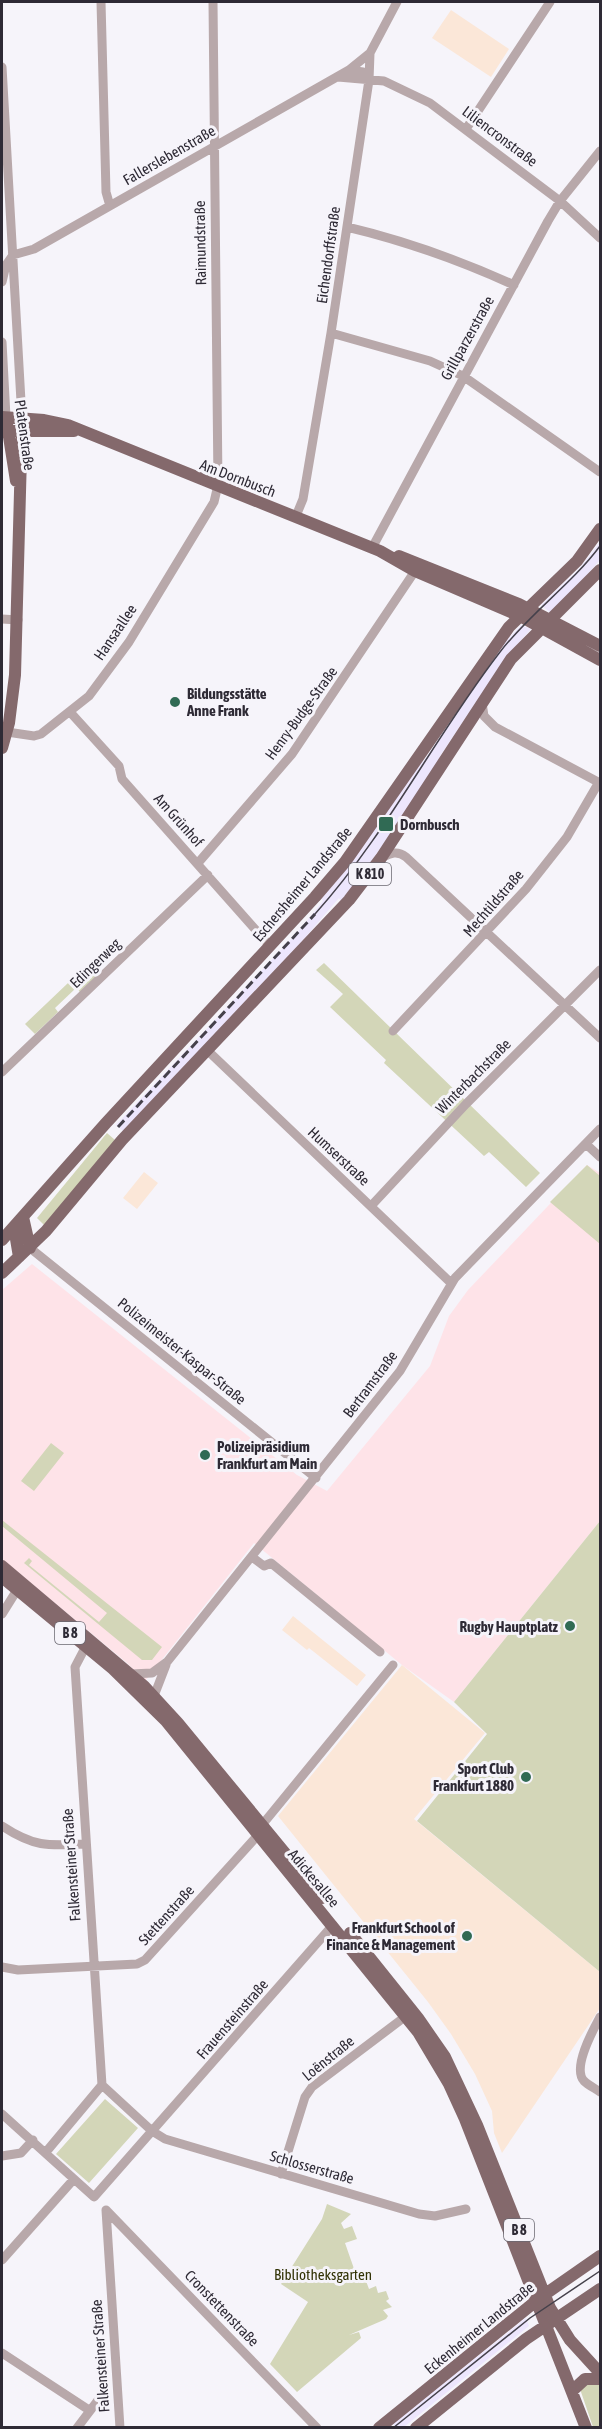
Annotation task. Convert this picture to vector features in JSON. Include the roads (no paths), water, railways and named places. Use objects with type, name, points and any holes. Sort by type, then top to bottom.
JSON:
[{"type":"main road","points":[[4,417],[22,425]]},
{"type":"main road","name":"Platenstraße","points":[[4,417],[4,431],[19,496]]},
{"type":"main road","name":"Am Dornbusch","points":[[22,425],[62,423],[376,549],[416,561],[524,612]]},
{"type":"main road","points":[[4,431],[22,425]]},
{"type":"main road","name":"Platenstraße","points":[[7,732],[13,695],[18,620],[22,425]]},
{"type":"main road","name":"Eschersheimer Landstraße","points":[[3,1239],[106,1122],[345,862],[495,646],[524,612],[577,561],[600,529]]},
{"type":"main road","name":"Am Dornbusch","points":[[376,549],[416,571],[524,612]]},
{"type":"main road","name":"K 810","points":[[2,1274],[30,1248],[122,1140],[349,900],[381,858],[512,659],[600,570]]},
{"type":"main road","points":[[524,612],[600,646]]},
{"type":"main road","points":[[547,624],[600,660]]},
{"type":"main road","points":[[2,748],[7,732]]},
{"type":"main road","points":[[18,1222],[19,1257]]},
{"type":"main road","points":[[18,1222],[30,1248]]},
{"type":"main road","points":[[3,1239],[30,1248]]},
{"type":"main road","name":"Adickesallee","points":[[2,1566],[154,1696],[406,2016],[430,2050],[458,2102],[551,2322]]},
{"type":"main road","name":"Adickesallee","points":[[2,1577],[86,1646],[137,1691],[166,1721],[392,1984],[445,2057],[473,2115],[540,2298]]},
{"type":"main road","name":"Eckenheimer Landstraße","points":[[379,2427],[540,2298],[600,2256]]},
{"type":"main road","points":[[416,2427],[551,2322],[600,2289]]},
{"type":"main road","name":"B 8","points":[[551,2322],[600,2373]]},
{"type":"main road","name":"B 8","points":[[551,2322],[572,2391],[586,2427]]},
{"type":"main road","points":[[572,2391],[585,2379],[600,2379]]},
{"type":"street","points":[[101,2],[106,192],[110,206]]},
{"type":"street","name":"Raimundstraße","points":[[213,2],[218,485]]},
{"type":"street","name":"Eichendorffstraße","points":[[296,516],[303,499],[332,333],[369,80],[370,53],[397,2]]},
{"type":"street","points":[[466,129],[550,2]]},
{"type":"street","name":"Fallerslebenstraße","points":[[13,255],[26,253],[338,77],[370,53]]},
{"type":"street","name":"Platenstraße","points":[[2,67],[22,425]]},
{"type":"street","points":[[350,70],[363,72],[369,80]]},
{"type":"street","points":[[338,77],[369,80]]},
{"type":"street","name":"Liliencronstraße","points":[[369,80],[384,81],[430,103],[560,201],[600,238]]},
{"type":"street","name":"Grillparzerstraße","points":[[376,549],[463,376],[560,201],[600,151]]},
{"type":"street","points":[[347,227],[399,239],[455,258],[514,285]]},
{"type":"street","name":"Platenstraße","points":[[2,282],[6,265],[13,255]]},
{"type":"street","points":[[332,333],[430,361],[463,376],[600,472]]},
{"type":"street","name":"Platenstraße","points":[[2,342],[4,417]]},
{"type":"street","name":"Hansaallee","points":[[7,732],[34,736],[70,712],[88,696],[129,642],[211,508],[218,485]]},
{"type":"street","name":"Henry-Budge-Straße","points":[[198,863],[292,754],[416,571]]},
{"type":"street","points":[[2,619],[18,620]]},
{"type":"street","points":[[482,703],[486,718],[495,727],[600,783]]},
{"type":"street","name":"Am Grünhof","points":[[70,712],[119,766],[122,779],[270,946]]},
{"type":"street","name":"Mechtildstraße","points":[[393,1031],[487,933],[567,837],[600,783]]},
{"type":"street","points":[[381,858],[393,853],[400,853],[406,857],[600,1038]]},
{"type":"street","name":"Edingerweg","points":[[2,1072],[208,875]]},
{"type":"street","name":"Winterbachstraße","points":[[370,1206],[454,1116],[600,970]]},
{"type":"street","name":"Humserstraße","points":[[207,1050],[452,1283]]},
{"type":"street","name":"Bertramstraße","points":[[131,1674],[152,1673],[167,1662],[400,1371],[452,1283],[600,1129]]},
{"type":"street","points":[[586,1144],[600,1157]]},
{"type":"street","name":"Polizeimeister-Kaspar-Straße","points":[[30,1248],[316,1478]]},
{"type":"street","points":[[252,1557],[264,1566],[271,1563],[380,1652]]},
{"type":"street","points":[[2,1614],[17,1590]]},
{"type":"street","name":"Falkensteiner Straße","points":[[86,1646],[75,1667],[102,2085]]},
{"type":"street","name":"Bertramstraße","points":[[154,1696],[167,1662]]},
{"type":"street","points":[[260,1830],[393,1665]]},
{"type":"street","points":[[2,1826],[33,1844],[44,1846],[85,1844]]},
{"type":"street","name":"Stettenstraße","points":[[2,1967],[18,1970],[137,1964],[150,1956],[260,1830]]},
{"type":"street","name":"Frauensteinstraße","points":[[74,2179],[94,2197],[333,1925]]},
{"type":"street","name":"Loënstraße","points":[[281,2174],[304,2097],[312,2087],[406,2016]]},
{"type":"street","points":[[600,2017],[591,2034],[580,2072],[583,2080],[600,2092]]},
{"type":"street","points":[[46,2152],[102,2085]]},
{"type":"street","name":"Schlosserstraße","points":[[102,2085],[152,2131],[165,2139],[419,2214],[435,2216],[466,2209]]},
{"type":"street","points":[[2,2114],[74,2179],[2,2260]]},
{"type":"street","points":[[2,2156],[21,2153],[33,2140]]},
{"type":"street","name":"Falkensteiner Straße","points":[[106,2210],[120,2427]]},
{"type":"street","name":"Cronstettenstraße","points":[[106,2210],[317,2427]]},
{"type":"street","points":[[2,2353],[89,2410]]},
{"type":"street","points":[[77,2427],[105,2391]]},
{"type":"tram line","points":[[315,914],[365,851],[476,684],[500,652],[600,546]]},
{"type":"tram line","points":[[393,2428],[530,2318],[600,2271]]},
{"type":"railway","points":[[118,1127],[315,914]]},
{"type":"place","name":"Bildungsstätte Anne Frank","points":[[175,702]]},
{"type":"place","name":"Dornbusch","points":[[386,824]]},
{"type":"place","name":"Polizeipräsidium Frankfurt am Main","points":[[205,1455]]},
{"type":"place","name":"Rugby Hauptplatz","points":[[570,1626]]},
{"type":"place","name":"Sport Club Frankfurt 1880","points":[[526,1777]]},
{"type":"place","name":"Frankfurt School of Finance & Management","points":[[467,1936]]},
{"type":"park label","name":"Bibliotheksgarten","points":[[323,2274]]}]
